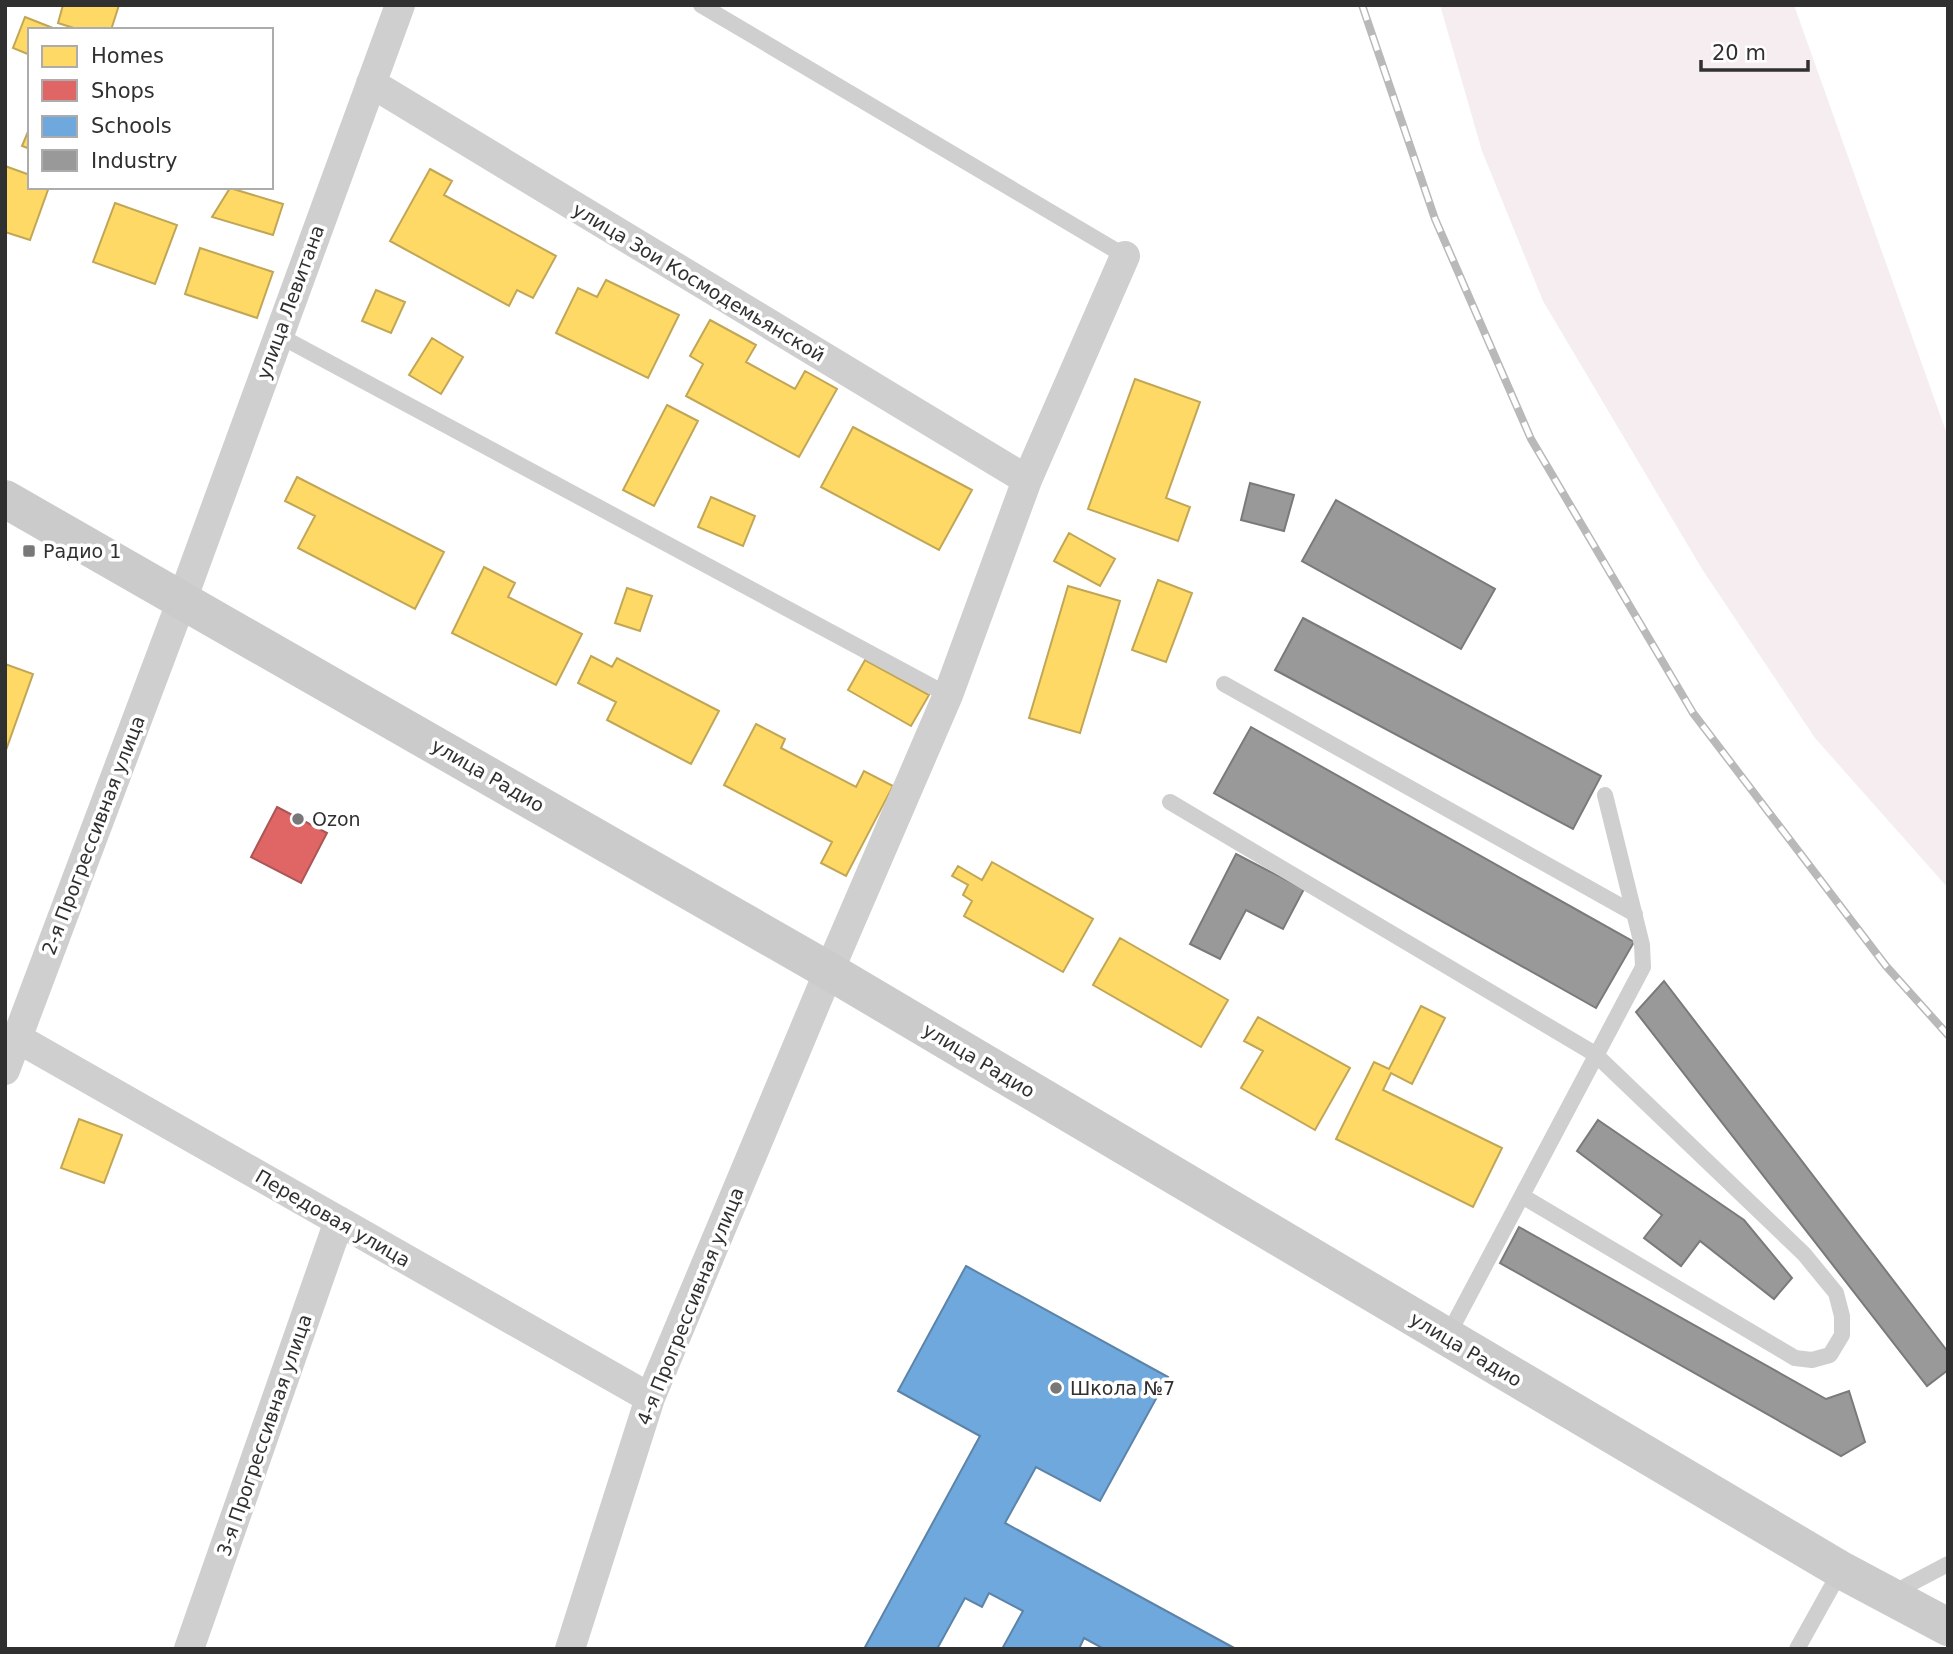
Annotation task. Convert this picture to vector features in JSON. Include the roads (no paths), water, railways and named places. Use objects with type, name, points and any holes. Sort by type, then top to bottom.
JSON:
[{"type":"main road","name":"улица Радио","points":[[5,499],[829,971],[1841,1570],[1948,1627]]},
{"type":"street","name":"улица Левитана","points":[[182,600],[400,5]]},
{"type":"street","name":"улица Зои Космодемьянской","points":[[371,83],[1027,480]]},
{"type":"street","name":"4-я Прогрессивная улица","points":[[570,1649],[650,1398],[948,695],[1027,480],[1125,256]]},
{"type":"street","name":"2-я Прогрессивная улица","points":[[5,1070],[182,600]]},
{"type":"street","name":"Передовая улица","points":[[17,1038],[650,1398]]},
{"type":"street","name":"3-я Прогрессивная улица","points":[[189,1649],[339,1221]]},
{"type":"lane","points":[[701,5],[1125,256]]},
{"type":"lane","points":[[278,335],[948,695]]},
{"type":"lane","points":[[1224,684],[1634,914]]},
{"type":"lane","points":[[1447,1337],[1643,967],[1642,945],[1605,795]]},
{"type":"lane","points":[[1170,802],[1595,1054],[1804,1254],[1836,1293],[1842,1316],[1842,1335],[1830,1355],[1812,1360],[1795,1358],[1522,1196]]},
{"type":"lane","points":[[1891,1595],[1948,1564]]},
{"type":"lane","points":[[1797,1649],[1841,1570]]},
{"type":"railway","points":[[1362,5],[1435,219],[1531,439],[1693,713],[1886,966],[1948,1035]]},
{"type":"place","name":"Радио 1","points":[[29,551]]},
{"type":"place","name":"Ozon","points":[[298,819]]},
{"type":"place","name":"Школа №7","points":[[1056,1388]]}]
